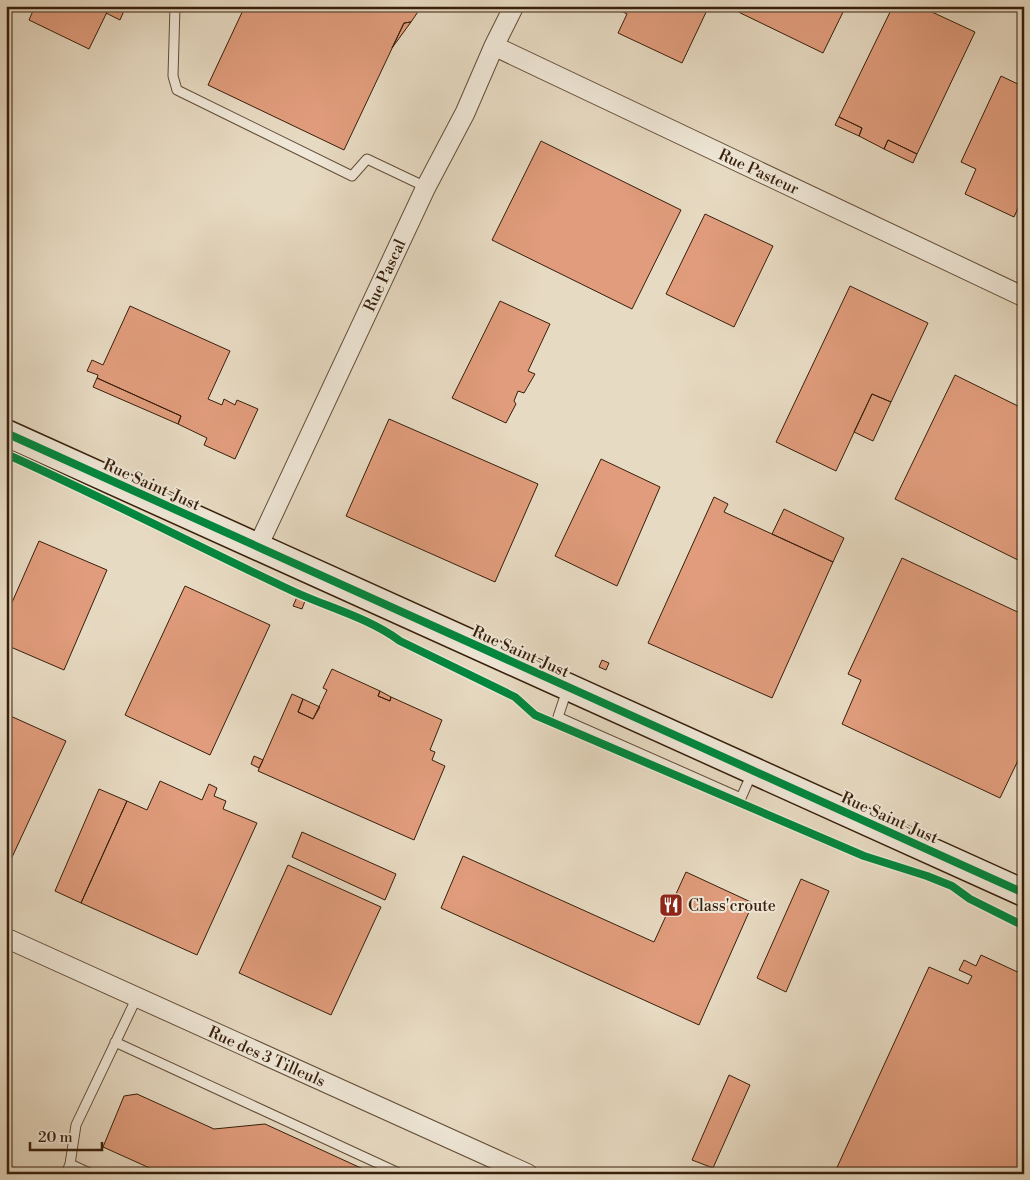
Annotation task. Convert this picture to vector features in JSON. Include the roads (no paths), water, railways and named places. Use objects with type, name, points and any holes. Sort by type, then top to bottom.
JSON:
[{"type":"street","name":"Rue Pascal","points":[[258,546],[426,187],[465,113],[494,46],[514,6]]},
{"type":"street","name":"Rue Pasteur","points":[[494,46],[1024,297]]},
{"type":"street","name":"Rue Saint-Just","points":[[6,433],[1024,893]]},
{"type":"street","name":"Rue des 3 Tilleuls","points":[[6,938],[528,1174]]},
{"type":"lane","points":[[175,6],[173,76],[177,90],[352,176],[367,159],[426,187]]},
{"type":"lane","points":[[66,1174],[70,1164],[76,1125],[137,997]]},
{"type":"lane","points":[[115,1042],[401,1174]]},
{"type":"lane","points":[[70,1164],[92,1174]]},
{"type":"place","name":"Class'croute","points":[[671,905]]}]
